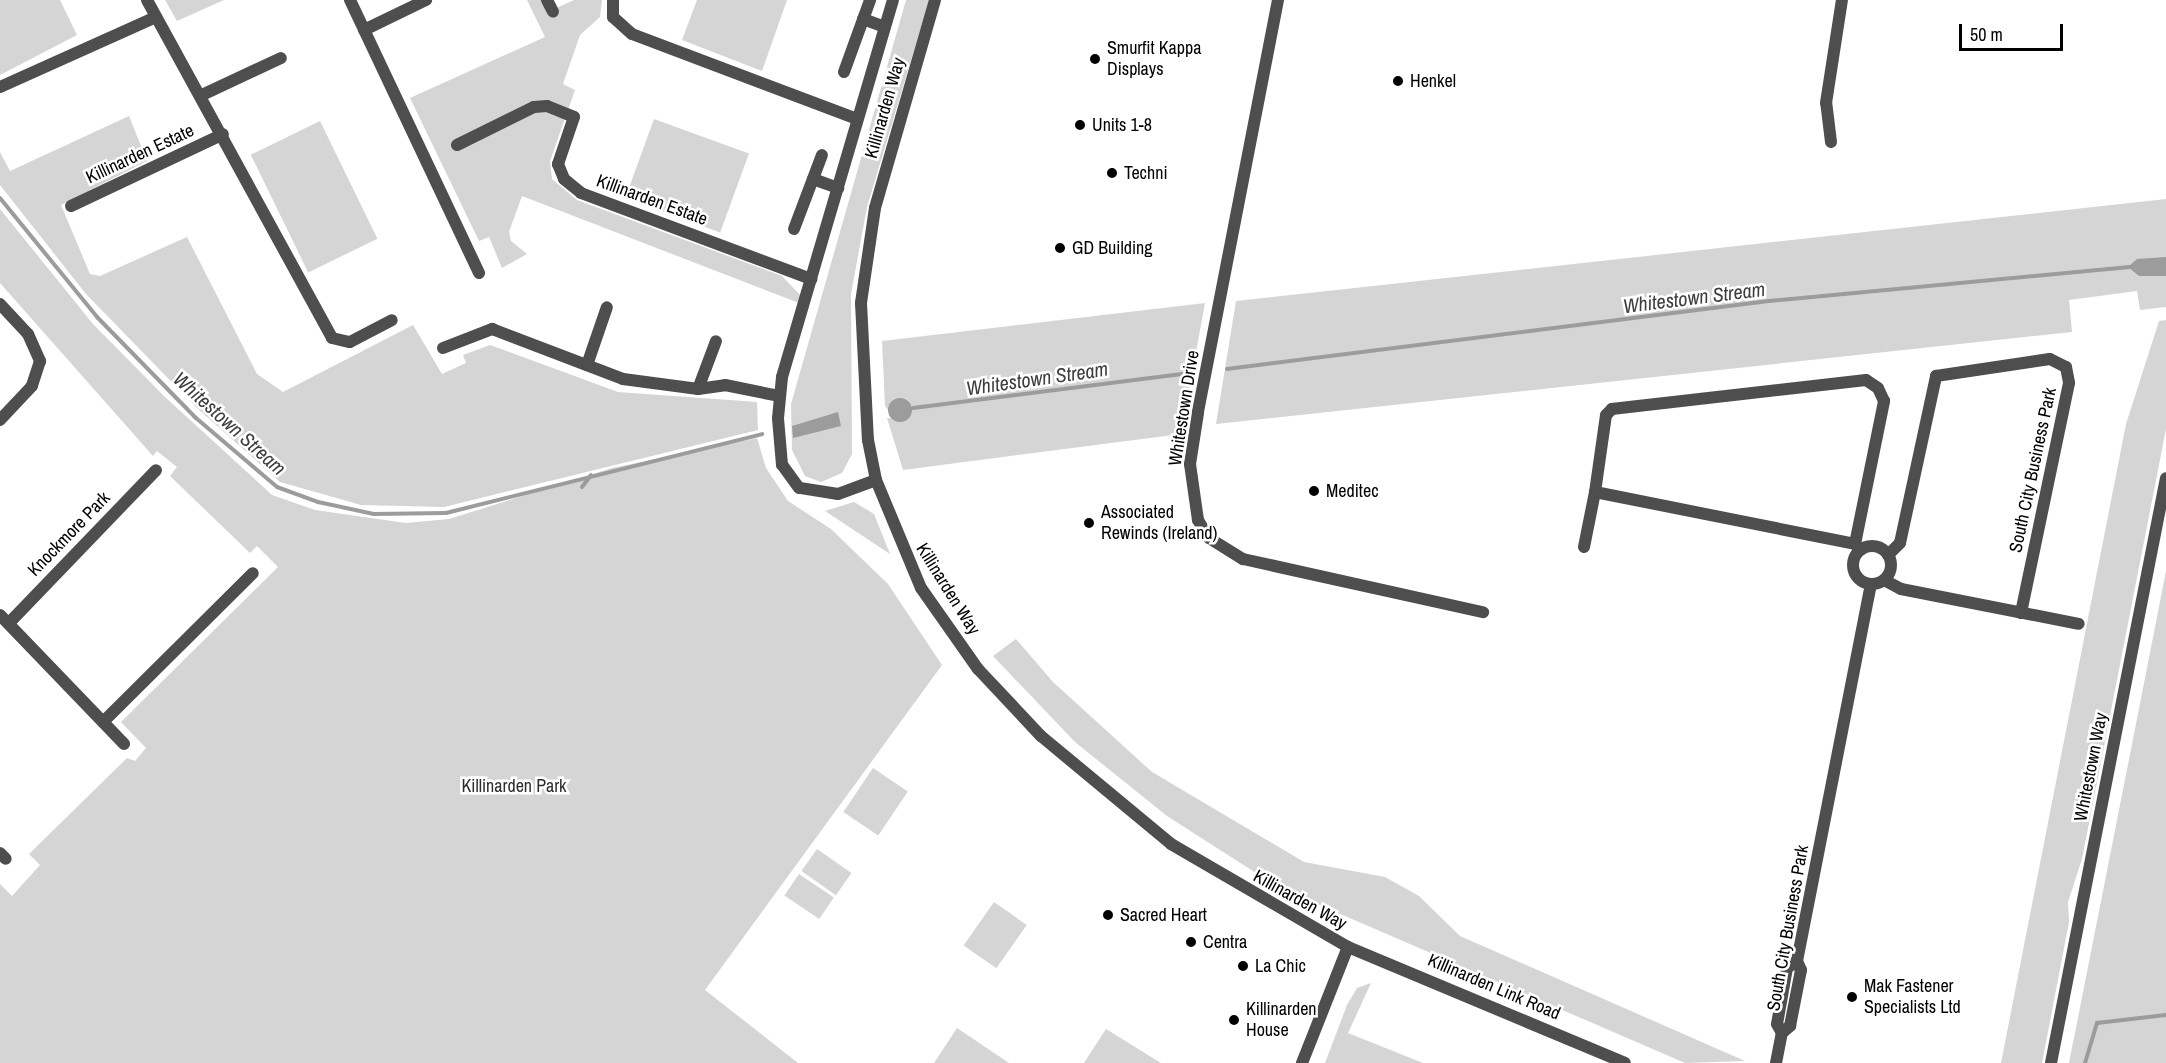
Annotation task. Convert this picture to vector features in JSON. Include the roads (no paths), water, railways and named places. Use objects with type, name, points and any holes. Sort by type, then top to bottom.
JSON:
[{"type":"street","name":"Killinarden Estate","points":[[147,0],[202,95],[332,338],[350,342],[392,320]]},
{"type":"street","points":[[350,0],[479,273]]},
{"type":"street","points":[[364,30],[426,0]]},
{"type":"street","points":[[547,0],[553,12]]},
{"type":"street","points":[[613,0],[613,17],[632,34],[857,119]]},
{"type":"street","points":[[844,72],[870,0]]},
{"type":"street","points":[[876,480],[838,494],[799,488],[789,480],[779,449],[778,396],[893,0]]},
{"type":"street","name":"Killinarden Way","points":[[935,0],[866,256],[863,346],[876,480],[921,588],[978,669],[1041,736],[1171,844],[1348,947]]},
{"type":"street","name":"Whitestown Drive","points":[[1278,0],[1196,423],[1190,464],[1198,520],[1209,538],[1243,559],[1484,612]]},
{"type":"street","points":[[1831,142],[1826,103],[1842,0]]},
{"type":"street","points":[[0,87],[156,18]]},
{"type":"street","points":[[863,19],[885,27]]},
{"type":"street","points":[[202,95],[281,58]]},
{"type":"street","name":"Killinarden Estate","points":[[457,146],[534,107],[547,106],[574,117],[558,164],[564,179],[581,193],[812,279]]},
{"type":"street","name":"Killinarden Estate","points":[[71,206],[223,135]]},
{"type":"street","points":[[794,229],[822,155]]},
{"type":"street","points":[[813,179],[838,188]]},
{"type":"street","points":[[0,304],[28,334],[40,361],[32,386],[0,420]]},
{"type":"street","points":[[587,365],[608,307]]},
{"type":"street","points":[[443,348],[492,329],[623,379],[698,389],[725,385],[778,396]]},
{"type":"street","points":[[698,389],[716,341]]},
{"type":"street","name":"South City Business Park","points":[[1884,580],[1891,566],[1888,555],[1900,543],[1936,376],[2050,359],[2066,367],[2069,383],[2021,613]]},
{"type":"street","points":[[1584,547],[1595,492],[1606,415],[1612,409],[1866,380],[1878,388],[1884,401],[1854,571],[1871,585],[1884,580],[1901,590],[2079,624]]},
{"type":"street","name":"Knockmore Park","points":[[124,744],[4,619],[156,470]]},
{"type":"street","name":"Whitestown Way","points":[[2051,1063],[2166,478]]},
{"type":"street","points":[[1595,492],[1858,547],[1873,546],[1888,555]]},
{"type":"street","points":[[103,722],[253,573]]},
{"type":"street","name":"South City Business Park","points":[[1776,1063],[1782,1033],[1777,1024],[1787,968],[1797,961],[1871,585]]},
{"type":"street","points":[[1302,1063],[1348,947]]},
{"type":"street","name":"Killinarden Link Road","points":[[1348,947],[1625,1063]]},
{"type":"waterway","name":"Whitestown Stream","points":[[0,198],[97,317],[196,418],[277,487],[318,502],[374,514],[446,513],[762,434]]},
{"type":"waterway","name":"Whitestown Stream","points":[[1227,369],[1769,301],[2132,267]]},
{"type":"waterway","name":"Whitestown Stream","points":[[913,408],[1192,373]]},
{"type":"waterway","name":"Whitestown Stream","points":[[582,487],[591,475]]},
{"type":"waterway","points":[[2085,1063],[2097,1023],[2166,1015]]},
{"type":"place","name":"Smurfit Kappa Displays","points":[[1095,59]]},
{"type":"place","name":"Henkel","points":[[1398,81]]},
{"type":"place","name":"Units 1-8","points":[[1080,125]]},
{"type":"place","name":"Techni","points":[[1112,173]]},
{"type":"place","name":"GD Building","points":[[1060,248]]},
{"type":"place","name":"Meditec","points":[[1314,491]]},
{"type":"place","name":"Associated Rewinds (Ireland)","points":[[1089,523]]},
{"type":"place","name":"Sacred Heart","points":[[1108,915]]},
{"type":"place","name":"Centra","points":[[1191,942]]},
{"type":"place","name":"La Chic","points":[[1243,966]]},
{"type":"place","name":"Mak Fastener Specialists Ltd","points":[[1852,997]]},
{"type":"place","name":"Killinarden House","points":[[1234,1020]]},
{"type":"park label","name":"Killinarden Park","points":[[514,786]]}]
